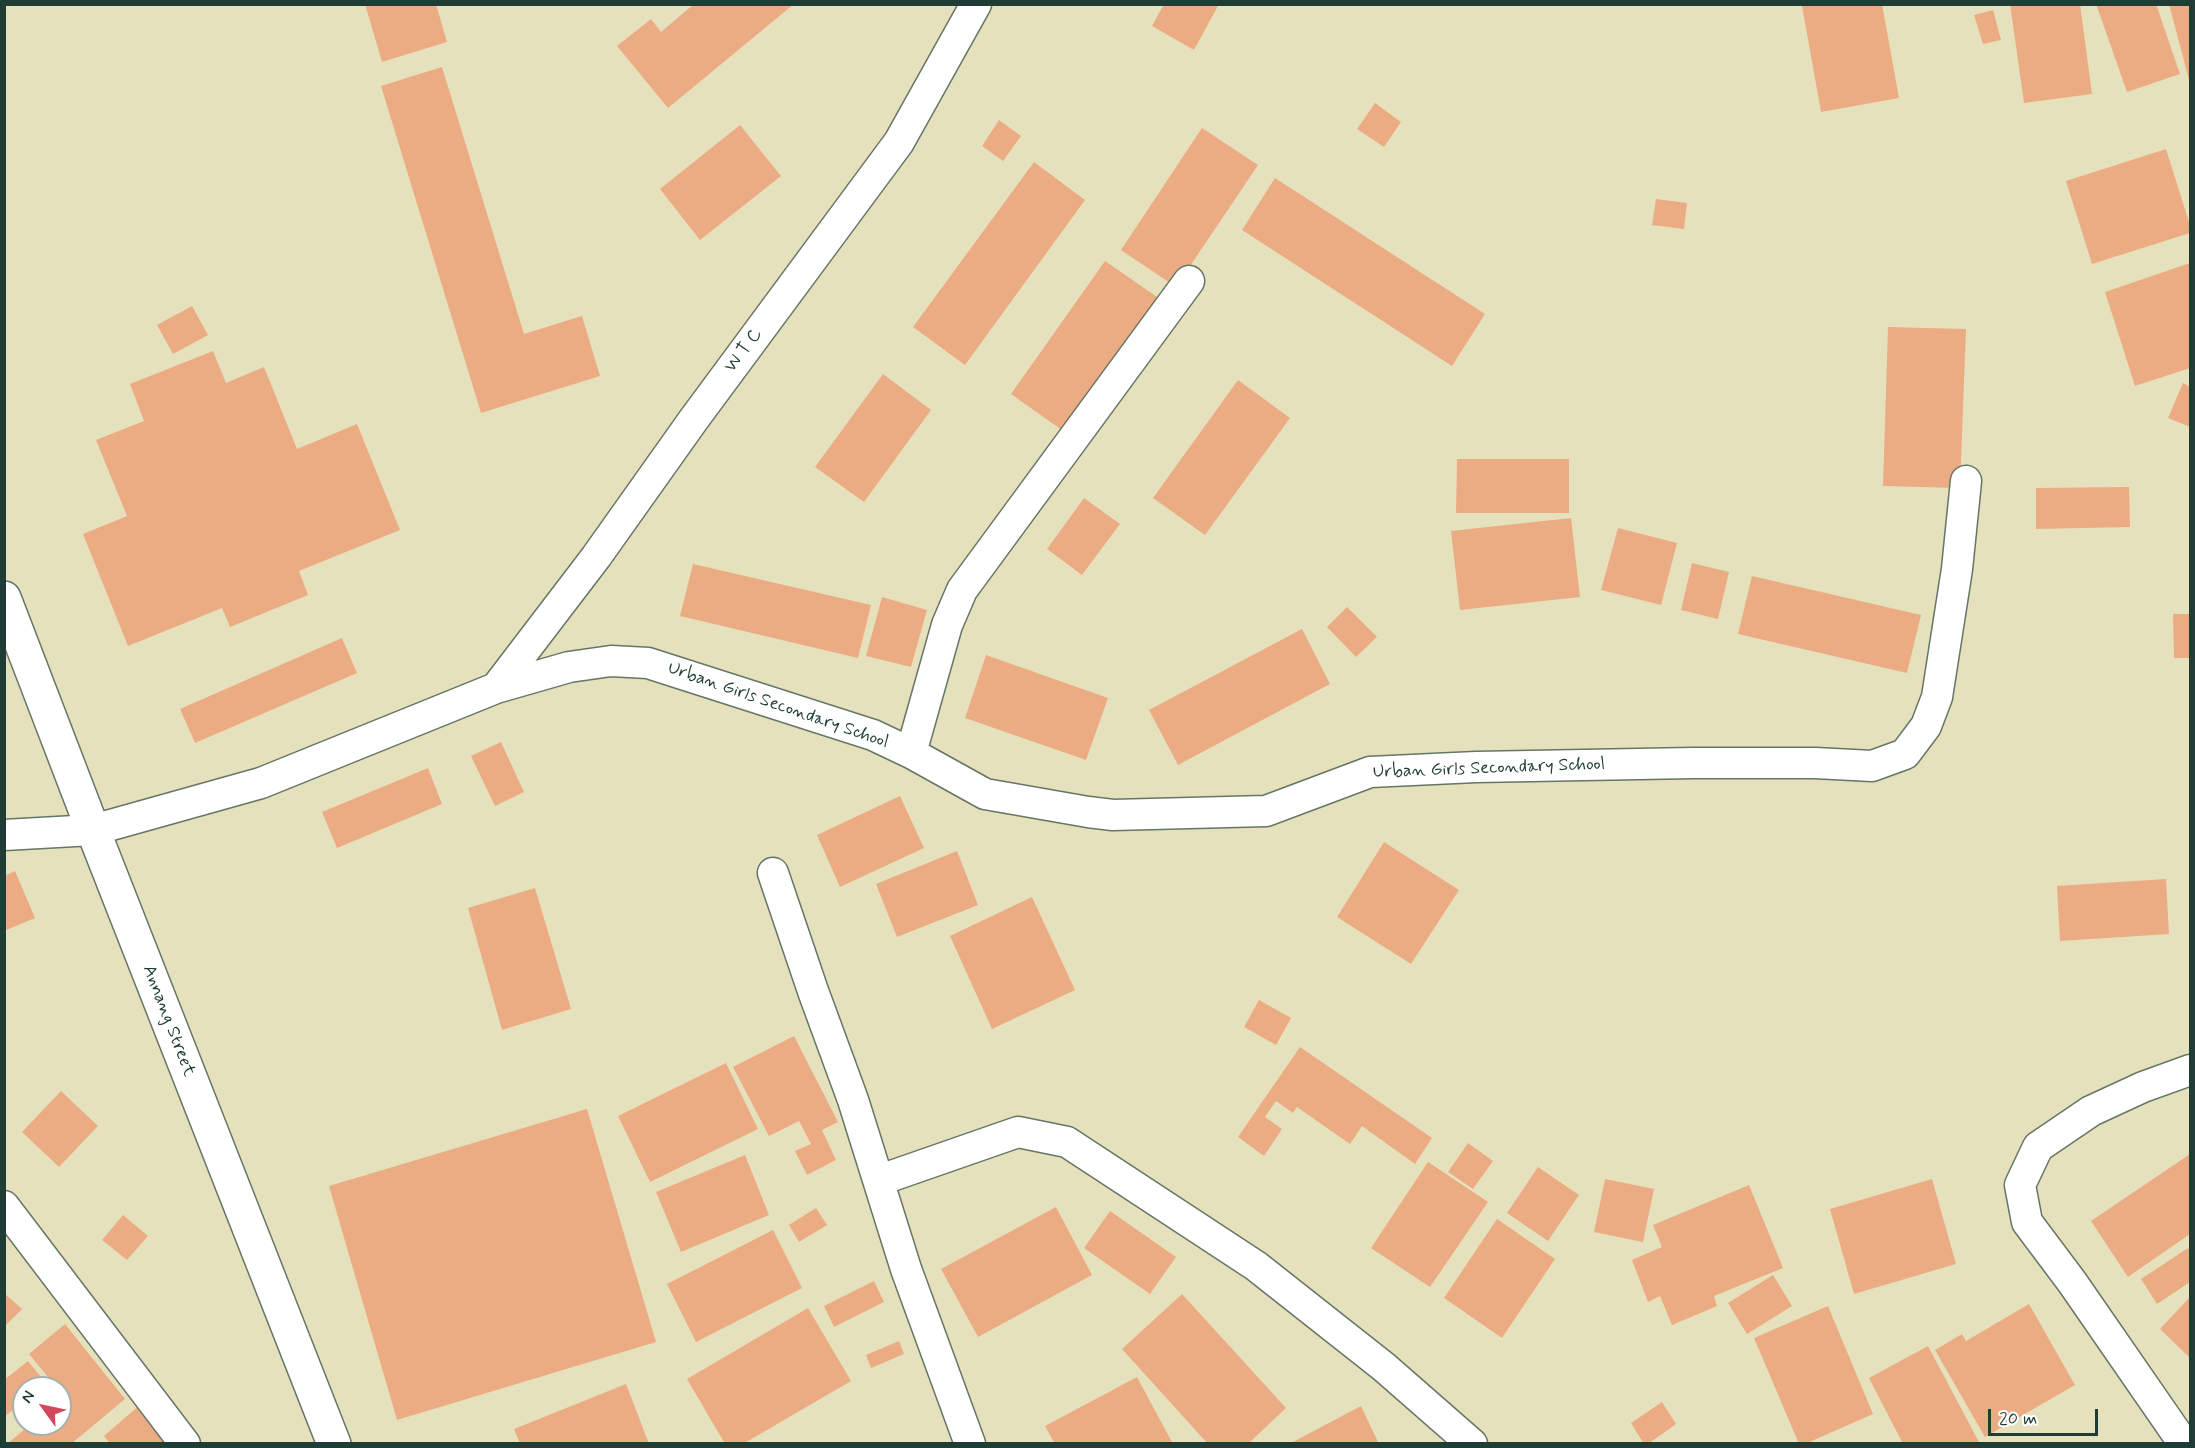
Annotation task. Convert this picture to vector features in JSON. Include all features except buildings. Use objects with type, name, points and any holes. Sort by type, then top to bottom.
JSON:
[{"type":"main road","name":"Annang Street","points":[[4,598],[334,1443]]},
{"type":"street","name":"W T C","points":[[496,688],[596,557],[694,419],[899,142],[976,4]]},
{"type":"street","points":[[911,753],[947,625],[963,590],[1189,281]]},
{"type":"street","name":"Urban Girls Secondary School","points":[[4,835],[93,830],[261,783],[496,688],[569,667],[611,661],[648,663],[873,735],[985,794],[1113,815],[1266,812],[1370,772],[1476,767],[1693,763],[1815,763],[1872,766],[1905,754],[1926,726],[1936,697],[1957,568],[1966,481]]},
{"type":"street","points":[[773,873],[880,1180],[906,1269],[970,1443]]},
{"type":"street","points":[[2184,1443],[2072,1282],[2027,1222],[2020,1185],[2038,1147],[2082,1117],[2143,1087],[2190,1070]]},
{"type":"street","points":[[880,1180],[1018,1132],[1067,1142],[1256,1266],[1384,1367],[1472,1443]]},
{"type":"street","points":[[4,1206],[185,1443]]}]
